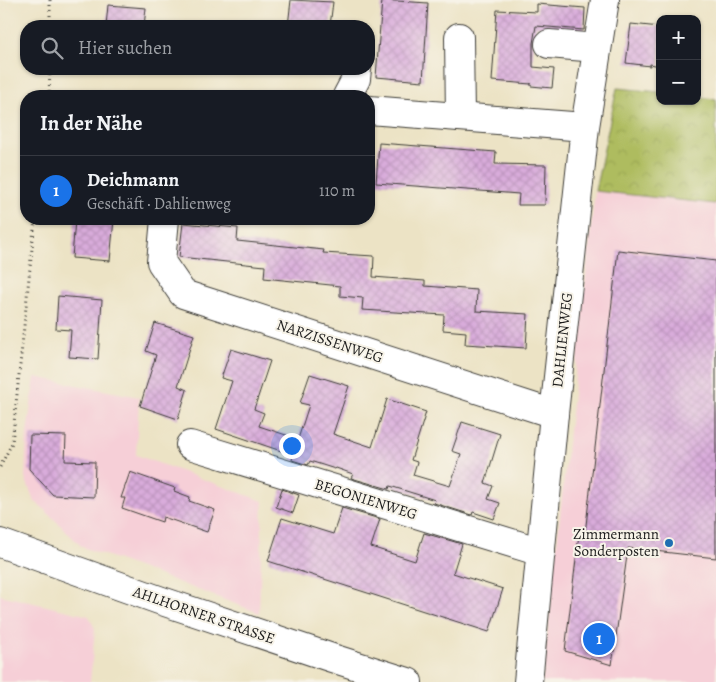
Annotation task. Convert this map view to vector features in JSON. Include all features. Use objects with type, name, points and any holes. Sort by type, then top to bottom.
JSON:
[{"type":"street","name":"DAHLIENWEG","points":[[528,682],[554,414],[585,127],[605,0]]},
{"type":"street","points":[[459,37],[460,117]]},
{"type":"street","points":[[549,44],[598,48]]},
{"type":"street","points":[[351,90],[356,75]]},
{"type":"street","points":[[375,110],[585,127]]},
{"type":"street","name":"NARZISSENWEG","points":[[164,225],[161,262],[183,294],[554,414]]},
{"type":"street","name":"BEGONIENWEG","points":[[190,445],[541,552]]},
{"type":"street","name":"AHLHORNER STRASSE","points":[[0,543],[159,600],[408,682]]},
{"type":"path","points":[[50,0],[50,20]]},
{"type":"path","points":[[49,90],[50,75]]},
{"type":"path","points":[[0,467],[12,443],[34,225]]},
{"type":"shaded area","points":[[595,191],[714,204],[716,199],[716,682],[542,682]]},
{"type":"shaded area","points":[[35,377],[139,397],[136,455],[263,501],[259,613],[82,547],[34,501],[25,477],[27,433]]},
{"type":"shaded area","points":[[0,595],[89,616],[95,629],[90,682],[0,682]]},
{"type":"green space","points":[[617,88],[656,92],[656,105],[701,105],[701,97],[716,99],[715,204],[595,191]]},
{"type":"building","points":[[291,0],[333,2],[331,20],[289,20]]},
{"type":"building","points":[[382,0],[428,3],[423,81],[376,77]]},
{"type":"building","points":[[537,4],[585,8],[584,30],[536,26],[533,43],[533,67],[554,69],[552,88],[531,86],[531,84],[492,81],[497,10],[537,12]]},
{"type":"building","points":[[108,5],[146,8],[145,20],[107,20]]},
{"type":"building","points":[[631,24],[656,27],[656,65],[626,63]]},
{"type":"building","points":[[379,143],[496,152],[495,164],[546,165],[545,205],[518,205],[519,194],[376,183]]},
{"type":"building","points":[[75,225],[113,225],[110,261],[72,258]]},
{"type":"building","points":[[183,225],[238,228],[237,241],[324,250],[323,253],[374,256],[373,277],[425,281],[425,286],[477,290],[476,311],[528,314],[526,348],[465,344],[466,332],[443,330],[444,315],[362,310],[363,298],[340,296],[340,286],[264,278],[265,266],[179,257]]},
{"type":"building","points":[[618,250],[716,261],[716,558],[628,548],[612,665],[565,651],[579,534],[585,534]]},
{"type":"building","points":[[58,296],[102,300],[98,359],[69,357],[71,330],[56,329]]},
{"type":"building","points":[[155,323],[194,335],[178,386],[187,390],[178,419],[140,406],[156,355],[146,351]]},
{"type":"building","points":[[231,349],[270,361],[254,409],[264,413],[259,426],[298,439],[309,405],[300,403],[310,374],[349,386],[333,434],[372,447],[387,399],[426,412],[411,460],[417,462],[413,475],[450,486],[461,454],[452,451],[462,422],[500,434],[485,483],[493,486],[488,499],[500,503],[494,519],[473,512],[472,515],[434,503],[435,500],[390,486],[389,489],[351,478],[353,474],[336,468],[310,461],[308,465],[292,460],[293,455],[216,429],[232,381],[221,378]]},
{"type":"building","points":[[30,435],[66,436],[65,461],[95,462],[94,497],[53,495],[29,469]]},
{"type":"building","points":[[130,472],[175,488],[174,491],[190,497],[189,501],[215,510],[207,532],[163,517],[162,522],[122,508],[125,498],[121,498]]},
{"type":"building","points":[[282,489],[299,495],[293,513],[276,507]]},
{"type":"building","points":[[342,508],[380,519],[371,547],[415,561],[424,533],[462,544],[453,573],[503,589],[489,632],[268,561],[282,518],[333,534]]},
{"type":"place","name":"Zimmermann Sonderposten","points":[[669,543]]},
{"type":"place","name":"Deichmann","points":[[599,639]]}]
